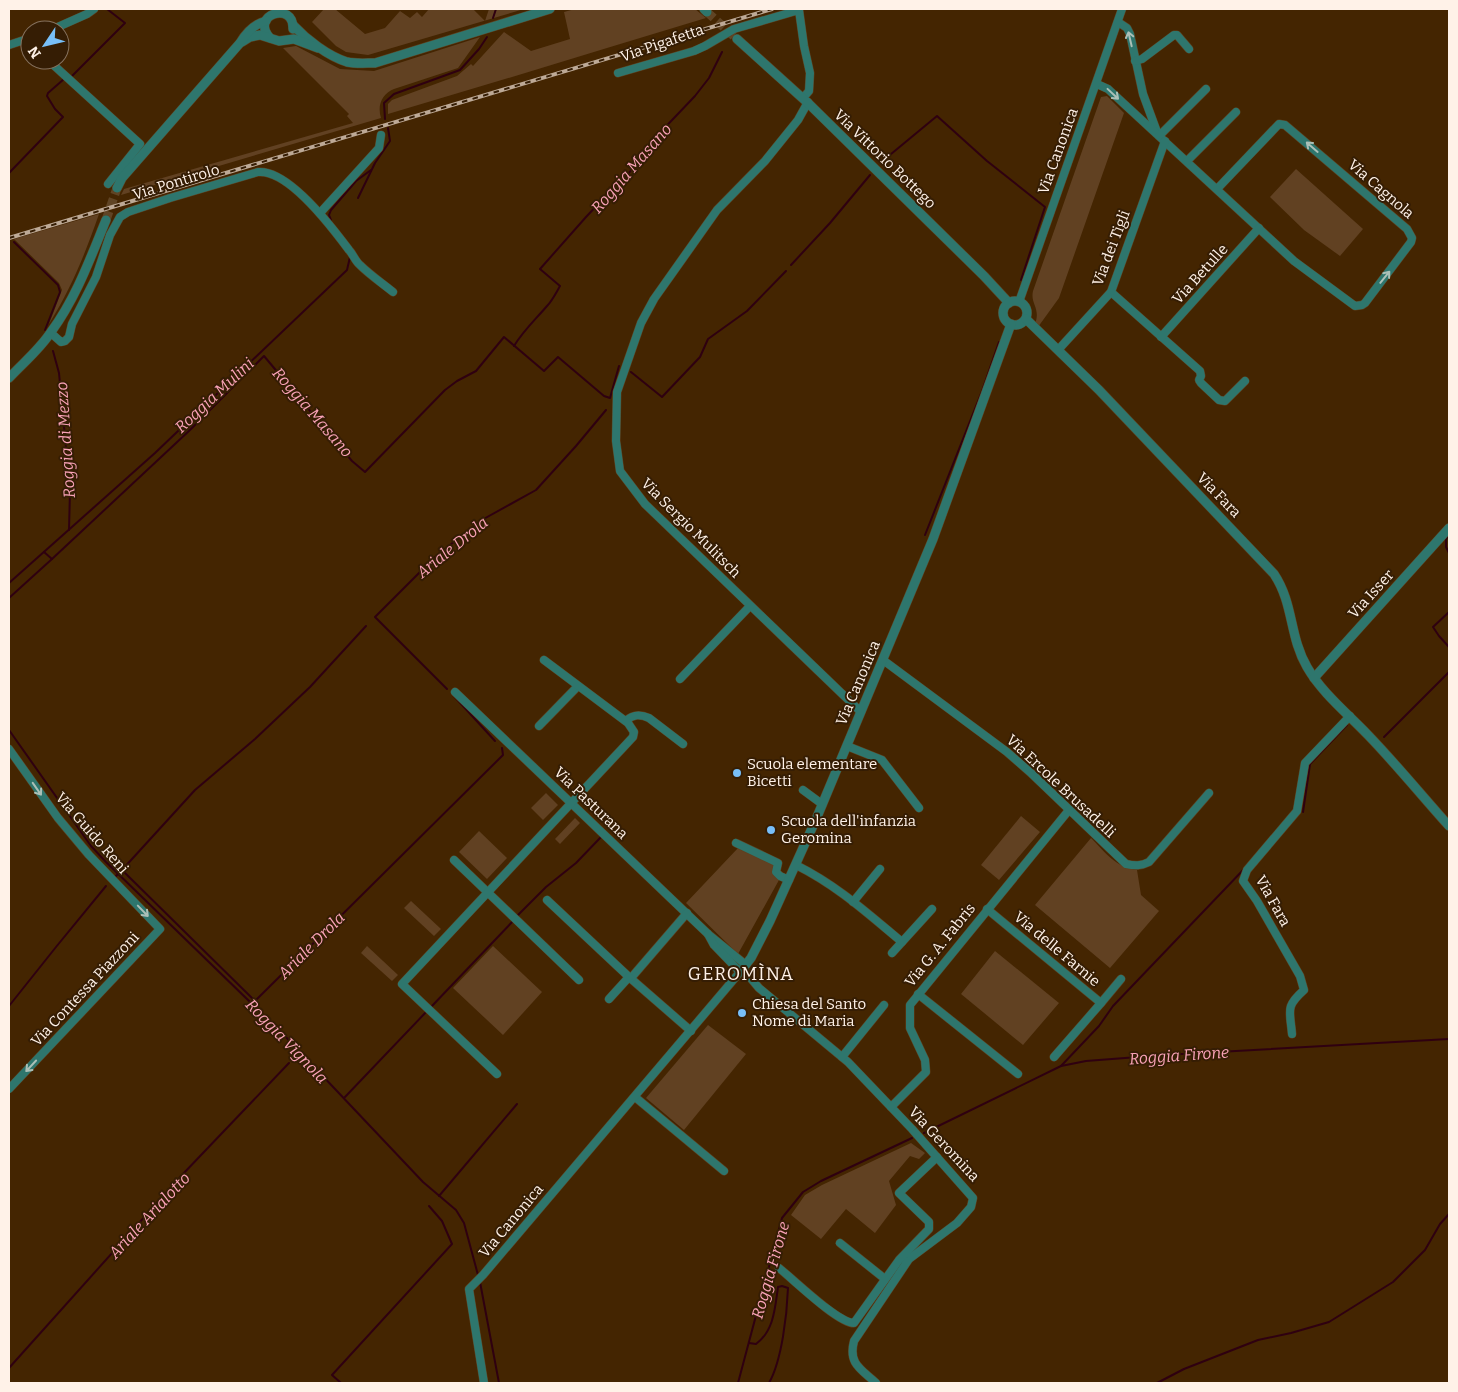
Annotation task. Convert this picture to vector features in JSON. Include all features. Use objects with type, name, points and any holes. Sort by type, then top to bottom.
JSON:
[{"type":"street","points":[[70,22],[94,9]]},
{"type":"street","points":[[240,43],[260,35],[274,40],[294,39],[350,62],[375,63],[550,9]]},
{"type":"street","name":"Via Canonica","points":[[1019,302],[1122,9]]},
{"type":"street","name":"Via Pigafetta","points":[[618,73],[699,48],[734,29],[802,10],[804,46],[810,74],[809,91],[805,100]]},
{"type":"street","points":[[270,38],[265,30],[268,15],[281,11],[289,16],[293,24],[323,50]]},
{"type":"street","name":"Via Pontirolo","points":[[112,186],[122,178],[252,27],[268,15]]},
{"type":"street","points":[[1118,22],[1127,28],[1130,34],[1146,104],[1162,139],[1206,89]]},
{"type":"street","points":[[284,40],[291,34],[293,24]]},
{"type":"street","points":[[1135,60],[1142,59],[1168,37],[1174,35],[1189,49]]},
{"type":"street","name":"Via Vittorio Bottego","points":[[738,39],[805,100],[984,276],[1008,303]]},
{"type":"street","points":[[59,70],[140,144],[112,186]]},
{"type":"street","name":"Via Cagnola","points":[[1096,84],[1106,87],[1294,261],[1351,303],[1358,306],[1365,303],[1404,253],[1412,238],[1407,229],[1289,127],[1279,124],[1217,189]]},
{"type":"street","name":"Via Sergio Mulitsch","points":[[805,100],[785,137],[765,161],[717,210],[654,300],[642,323],[617,392],[616,441],[620,472],[645,504],[861,712]]},
{"type":"street","points":[[1128,107],[1137,112],[1144,108],[1146,104]]},
{"type":"street","points":[[1187,161],[1236,112]]},
{"type":"street","points":[[320,213],[379,148],[381,135]]},
{"type":"street","name":"Via dei Tigli","points":[[1058,350],[1111,292],[1162,139]]},
{"type":"street","name":"Via Pontirolo","points":[[51,333],[61,342],[69,337],[72,324],[96,277],[110,236],[120,217],[128,212],[214,184],[265,171],[284,180],[320,213],[358,264],[393,292]]},
{"type":"street","points":[[9,378],[51,333],[84,274],[106,220]]},
{"type":"street","name":"Via Betulle","points":[[1161,337],[1259,228]]},
{"type":"street","points":[[1111,292],[1200,371],[1201,376],[1199,380],[1201,383],[1222,402],[1245,381]]},
{"type":"street","points":[[1019,302],[1027,311],[1026,319],[1021,324],[1011,324],[1005,320],[1004,309],[1008,303],[1019,302]]},
{"type":"street","name":"Via Fara","points":[[1026,319],[1100,390],[1274,574],[1285,593],[1298,649],[1314,678],[1327,695],[1350,716],[1449,826]]},
{"type":"street","name":"Via Canonica","points":[[484,1383],[469,1289],[483,1275],[741,971],[770,921],[847,746],[933,539],[1011,324]]},
{"type":"street","name":"Via Isser","points":[[1314,678],[1449,528]]},
{"type":"street","points":[[680,679],[750,606]]},
{"type":"street","points":[[497,1074],[402,984],[631,740],[634,732],[626,721],[544,660]]},
{"type":"street","name":"Via Ercole Brusadelli","points":[[883,660],[1006,752],[1126,864],[1133,866],[1142,865],[1154,857],[1209,793]]},
{"type":"street","points":[[540,726],[578,686]]},
{"type":"street","name":"Via Pasturana","points":[[455,692],[687,913],[741,971]]},
{"type":"street","points":[[626,721],[633,716],[649,718],[682,744]]},
{"type":"street","name":"Via Fara","points":[[1292,1034],[1290,1006],[1293,1000],[1304,990],[1300,976],[1257,901],[1243,881],[1247,870],[1297,811],[1305,763],[1350,716]]},
{"type":"street","points":[[847,746],[882,760],[919,808]]},
{"type":"street","name":"Via Guido Reni","points":[[9,749],[58,818],[89,855],[160,929]]},
{"type":"street","points":[[803,790],[822,804]]},
{"type":"street","name":"Via G. A. Fabris","points":[[892,1107],[926,1072],[925,1060],[910,1028],[910,1005],[1069,810]]},
{"type":"street","points":[[736,843],[778,862],[776,872],[789,880]]},
{"type":"street","points":[[454,860],[579,980]]},
{"type":"street","points":[[796,865],[832,885],[880,922],[902,942]]},
{"type":"street","points":[[853,902],[880,869]]},
{"type":"street","points":[[547,900],[691,1031]]},
{"type":"street","points":[[892,953],[932,909]]},
{"type":"street","name":"Via delle Farnie","points":[[987,909],[1101,1003],[1054,1057]]},
{"type":"street","points":[[609,999],[687,913]]},
{"type":"street","name":"Via Contessa Piazzoni","points":[[9,1089],[160,929]]},
{"type":"street","name":"Via Geromina","points":[[741,971],[758,988],[842,1058],[892,1107],[972,1194],[973,1202],[969,1211],[949,1231],[909,1259],[854,1341],[851,1352],[852,1358],[876,1383]]},
{"type":"street","points":[[1101,1003],[1121,979]]},
{"type":"street","points":[[918,994],[1018,1074]]},
{"type":"street","points":[[842,1058],[884,1005]]},
{"type":"street","points":[[634,1097],[724,1171]]},
{"type":"street","points":[[779,1268],[834,1315],[851,1324],[857,1321],[905,1251],[929,1229],[929,1222],[899,1193],[937,1157]]},
{"type":"street","points":[[840,1243],[885,1279]]},
{"type":"shaded area","points":[[324,9],[335,9],[365,34],[385,28],[400,11],[410,18],[417,12],[422,17],[429,9],[473,9],[485,21],[368,55],[346,52],[336,46],[312,22]]},
{"type":"shaded area","points":[[489,9],[524,9],[485,20]]},
{"type":"shaded area","points":[[575,9],[695,9],[706,18],[388,114],[388,104],[392,100],[457,76],[471,64],[473,66],[504,32],[531,51],[570,39],[564,12]]},
{"type":"shaded area","points":[[480,37],[458,68],[394,89],[386,94],[380,104],[381,118],[121,195],[124,189],[353,123],[347,116],[349,114],[283,48],[296,46],[340,69],[374,71]]},
{"type":"shaded area","points":[[1107,96],[1124,113],[1059,298],[1038,327],[1035,324],[1037,314],[1032,295],[1033,291],[1101,97]]},
{"type":"shaded area","points":[[1296,169],[1363,229],[1340,256],[1304,230],[1270,197]]},
{"type":"shaded area","points":[[99,214],[89,243],[65,297],[49,324],[62,290],[59,283],[14,239]]},
{"type":"shaded area","points":[[546,793],[558,805],[543,820],[531,808]]},
{"type":"shaded area","points":[[1021,816],[1040,832],[999,880],[981,865]]},
{"type":"shaded area","points":[[575,818],[580,823],[560,844],[555,839]]},
{"type":"shaded area","points":[[479,831],[507,858],[487,879],[459,852]]},
{"type":"shaded area","points":[[1091,838],[1117,863],[1137,870],[1141,895],[1159,911],[1110,968],[1035,905]]},
{"type":"shaded area","points":[[738,848],[774,865],[773,873],[779,880],[738,954],[686,903]]},
{"type":"shaded area","points":[[411,901],[441,929],[434,936],[404,908]]},
{"type":"shaded area","points":[[367,946],[398,975],[392,981],[361,953]]},
{"type":"shaded area","points":[[493,946],[542,992],[503,1035],[453,988]]},
{"type":"shaded area","points":[[995,951],[1059,1003],[1023,1045],[961,994]]},
{"type":"shaded area","points":[[708,1025],[746,1054],[684,1130],[646,1098]]},
{"type":"shaded area","points":[[911,1143],[925,1153],[919,1159],[910,1156],[889,1181],[896,1205],[875,1233],[846,1209],[821,1239],[791,1215],[805,1195]]},
{"type":"waterway","points":[[72,76],[125,23],[107,9]]},
{"type":"waterway","name":"Roggia Mulini","points":[[493,18],[496,9]]},
{"type":"waterway","name":"Roggia Mulini","points":[[385,119],[384,103],[394,94],[460,70],[487,37]]},
{"type":"waterway","name":"Roggia Masano","points":[[514,346],[525,330],[551,302],[560,286],[540,269],[586,217],[629,173],[654,139],[695,96],[709,78],[722,52]]},
{"type":"waterway","points":[[9,173],[63,117],[55,109],[47,96],[64,79]]},
{"type":"waterway","name":"Roggia Masano","points":[[885,159],[937,116],[987,161],[1045,207],[1021,280]]},
{"type":"waterway","name":"Roggia Mulini","points":[[358,198],[375,163],[390,141],[388,128]]},
{"type":"waterway","name":"Roggia Mulini","points":[[331,220],[329,215],[331,210],[356,181],[371,170]]},
{"type":"waterway","name":"Roggia Masano","points":[[791,265],[830,223],[870,175]]},
{"type":"waterway","name":"Roggia di Mezzo","points":[[14,242],[58,285],[60,292],[45,330]]},
{"type":"waterway","name":"Roggia Mulini","points":[[9,583],[155,453],[347,270],[350,257]]},
{"type":"waterway","name":"Roggia Masano","points":[[631,372],[662,397],[700,357],[708,339],[747,311],[786,271]]},
{"type":"waterway","name":"Roggia Masano","points":[[44,552],[52,559],[190,430],[264,356],[352,461],[365,472],[445,390],[476,371],[504,337],[544,371],[558,357],[604,396],[610,398],[619,366]]},
{"type":"waterway","points":[[925,535],[982,391],[999,342]]},
{"type":"waterway","name":"Roggia di Mezzo","points":[[53,351],[59,373],[70,491],[69,530]]},
{"type":"waterway","name":"Ariale Drola","points":[[447,689],[375,617],[435,557],[480,521],[536,490],[606,410]]},
{"type":"waterway","points":[[1449,535],[1446,539],[1446,547],[1449,553]]},
{"type":"waterway","points":[[9,598],[52,559]]},
{"type":"waterway","points":[[1449,612],[1433,627],[1449,647]]},
{"type":"waterway","points":[[122,870],[195,790],[255,739],[310,687],[366,626]]},
{"type":"waterway","points":[[1384,737],[1449,672]]},
{"type":"waterway","name":"Ariale Drola","points":[[453,695],[495,741]]},
{"type":"waterway","points":[[1303,812],[1310,764],[1347,725]]},
{"type":"waterway","name":"Roggia Vignola","points":[[9,730],[91,846],[283,1034],[423,1182],[456,1210],[464,1223],[478,1275]]},
{"type":"waterway","name":"Ariale Drola","points":[[115,877],[122,870],[255,1001],[503,755],[502,748]]},
{"type":"waterway","points":[[517,916],[546,887],[576,863],[601,837]]},
{"type":"waterway","points":[[1061,1066],[1099,1026],[1113,1006],[1245,868]]},
{"type":"waterway","name":"Ariale Drola","points":[[9,1006],[106,886]]},
{"type":"waterway","points":[[431,1007],[514,920]]},
{"type":"waterway","points":[[345,1097],[428,1010]]},
{"type":"waterway","name":"Roggia Firone","points":[[924,1133],[1061,1066],[1086,1061],[1449,1039]]},
{"type":"waterway","name":"Ariale Arialotto","points":[[9,1368],[182,1175],[289,1063]]},
{"type":"waterway","points":[[439,1196],[517,1104]]},
{"type":"waterway","name":"Roggia Firone","points":[[738,1383],[782,1218],[803,1192],[821,1181],[912,1138]]},
{"type":"waterway","points":[[341,1383],[332,1375],[452,1244],[442,1221],[429,1206]]},
{"type":"waterway","points":[[1157,1383],[1184,1369],[1258,1340],[1329,1322],[1393,1282],[1425,1250],[1440,1224],[1449,1214]]},
{"type":"waterway","name":"Roggia Vignola","points":[[480,1282],[499,1383]]},
{"type":"waterway","name":"Ariale Drola","points":[[749,1343],[756,1344],[767,1333],[773,1318],[778,1287],[788,1288],[785,1323],[780,1350],[774,1373],[769,1383]]},
{"type":"tunnel","points":[[707,12],[737,39]]},
{"type":"tunnel","points":[[106,220],[117,188]]},
{"type":"railway","points":[[9,238],[772,9]]},
{"type":"place","name":"Scuola elementare Bicetti","points":[[737,773]]},
{"type":"place","name":"Scuola dell'infanzia Geromina","points":[[771,830]]},
{"type":"place","name":"Chiesa del Santo Nome di Maria","points":[[742,1013]]},
{"type":"district","name":"GEROMÌNA","points":[[741,974]]}]
